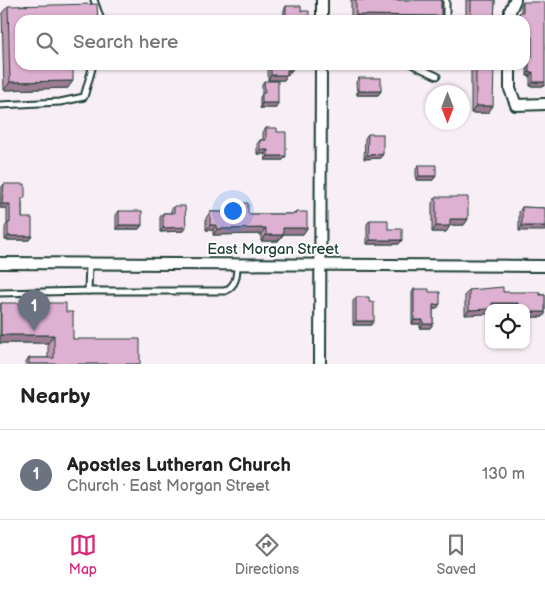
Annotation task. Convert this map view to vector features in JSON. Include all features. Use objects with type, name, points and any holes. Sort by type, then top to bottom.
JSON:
[{"type":"street","points":[[322,0],[322,15]]},
{"type":"street","points":[[510,15],[515,0]]},
{"type":"street","points":[[320,364],[321,70]]},
{"type":"street","points":[[510,70],[510,89],[516,105],[545,104]]},
{"type":"street","name":"East Morgan Street","points":[[0,263],[545,266]]},
{"type":"lane","points":[[94,0],[99,15]]},
{"type":"lane","points":[[446,0],[446,15]]},
{"type":"lane","points":[[0,105],[60,102],[84,97],[92,70]]},
{"type":"lane","points":[[424,70],[437,76]]},
{"type":"lane","points":[[88,263],[88,291]]},
{"type":"lane","points":[[0,293],[225,291],[234,286],[237,277],[237,264]]},
{"type":"building","points":[[356,0],[441,0],[441,15],[356,15]]},
{"type":"building","points":[[471,0],[495,0],[494,15],[471,15]]},
{"type":"building","points":[[523,2],[545,2],[545,82],[533,82],[533,72],[529,72],[530,57],[532,57],[530,15],[520,15],[520,12],[523,12]]},
{"type":"building","points":[[97,4],[98,15],[15,15],[15,70],[73,70],[73,81],[10,82],[8,6]]},
{"type":"building","points":[[286,6],[301,6],[301,11],[309,11],[309,15],[286,15]]},
{"type":"building","points":[[271,70],[287,70],[287,75],[271,75]]},
{"type":"building","points":[[476,70],[494,70],[493,106],[476,106]]},
{"type":"building","points":[[359,78],[381,78],[381,91],[359,91]]},
{"type":"building","points":[[264,81],[278,81],[278,103],[262,103],[262,93],[265,93]]},
{"type":"building","points":[[266,128],[277,128],[277,132],[286,132],[286,156],[268,156],[268,150],[260,150],[260,140],[266,140]]},
{"type":"building","points":[[368,134],[383,134],[383,154],[367,155]]},
{"type":"building","points":[[418,165],[436,165],[436,176],[419,176]]},
{"type":"building","points":[[4,184],[25,184],[25,198],[22,198],[22,218],[32,218],[32,236],[8,236],[10,204],[2,204]]},
{"type":"building","points":[[436,197],[468,197],[468,219],[450,219],[450,226],[436,226]]},
{"type":"building","points":[[227,203],[248,203],[248,214],[296,214],[296,212],[307,212],[307,228],[283,228],[283,235],[266,235],[266,228],[217,229],[217,225],[210,225],[210,212],[225,212]]},
{"type":"building","points":[[174,206],[185,206],[186,227],[163,228],[163,213],[174,213]]},
{"type":"building","points":[[522,207],[545,208],[545,226],[522,226]]},
{"type":"building","points":[[119,211],[142,211],[142,225],[119,225]]},
{"type":"building","points":[[370,220],[388,220],[388,229],[402,229],[402,240],[370,240]]},
{"type":"building","points":[[503,287],[503,292],[540,292],[540,295],[545,295],[545,312],[530,312],[530,304],[518,303],[485,304],[485,309],[469,310],[469,290]]},
{"type":"building","points":[[414,289],[429,289],[429,292],[440,292],[440,304],[433,305],[433,324],[423,324],[423,320],[414,320]]},
{"type":"building","points":[[356,297],[369,297],[369,302],[374,302],[374,321],[356,321]]},
{"type":"building","points":[[1,303],[66,303],[66,312],[73,312],[73,339],[140,339],[140,364],[29,364],[29,358],[54,358],[54,335],[1,335]]},
{"type":"place","name":"Apostles Lutheran Church","points":[[34,331]]}]
